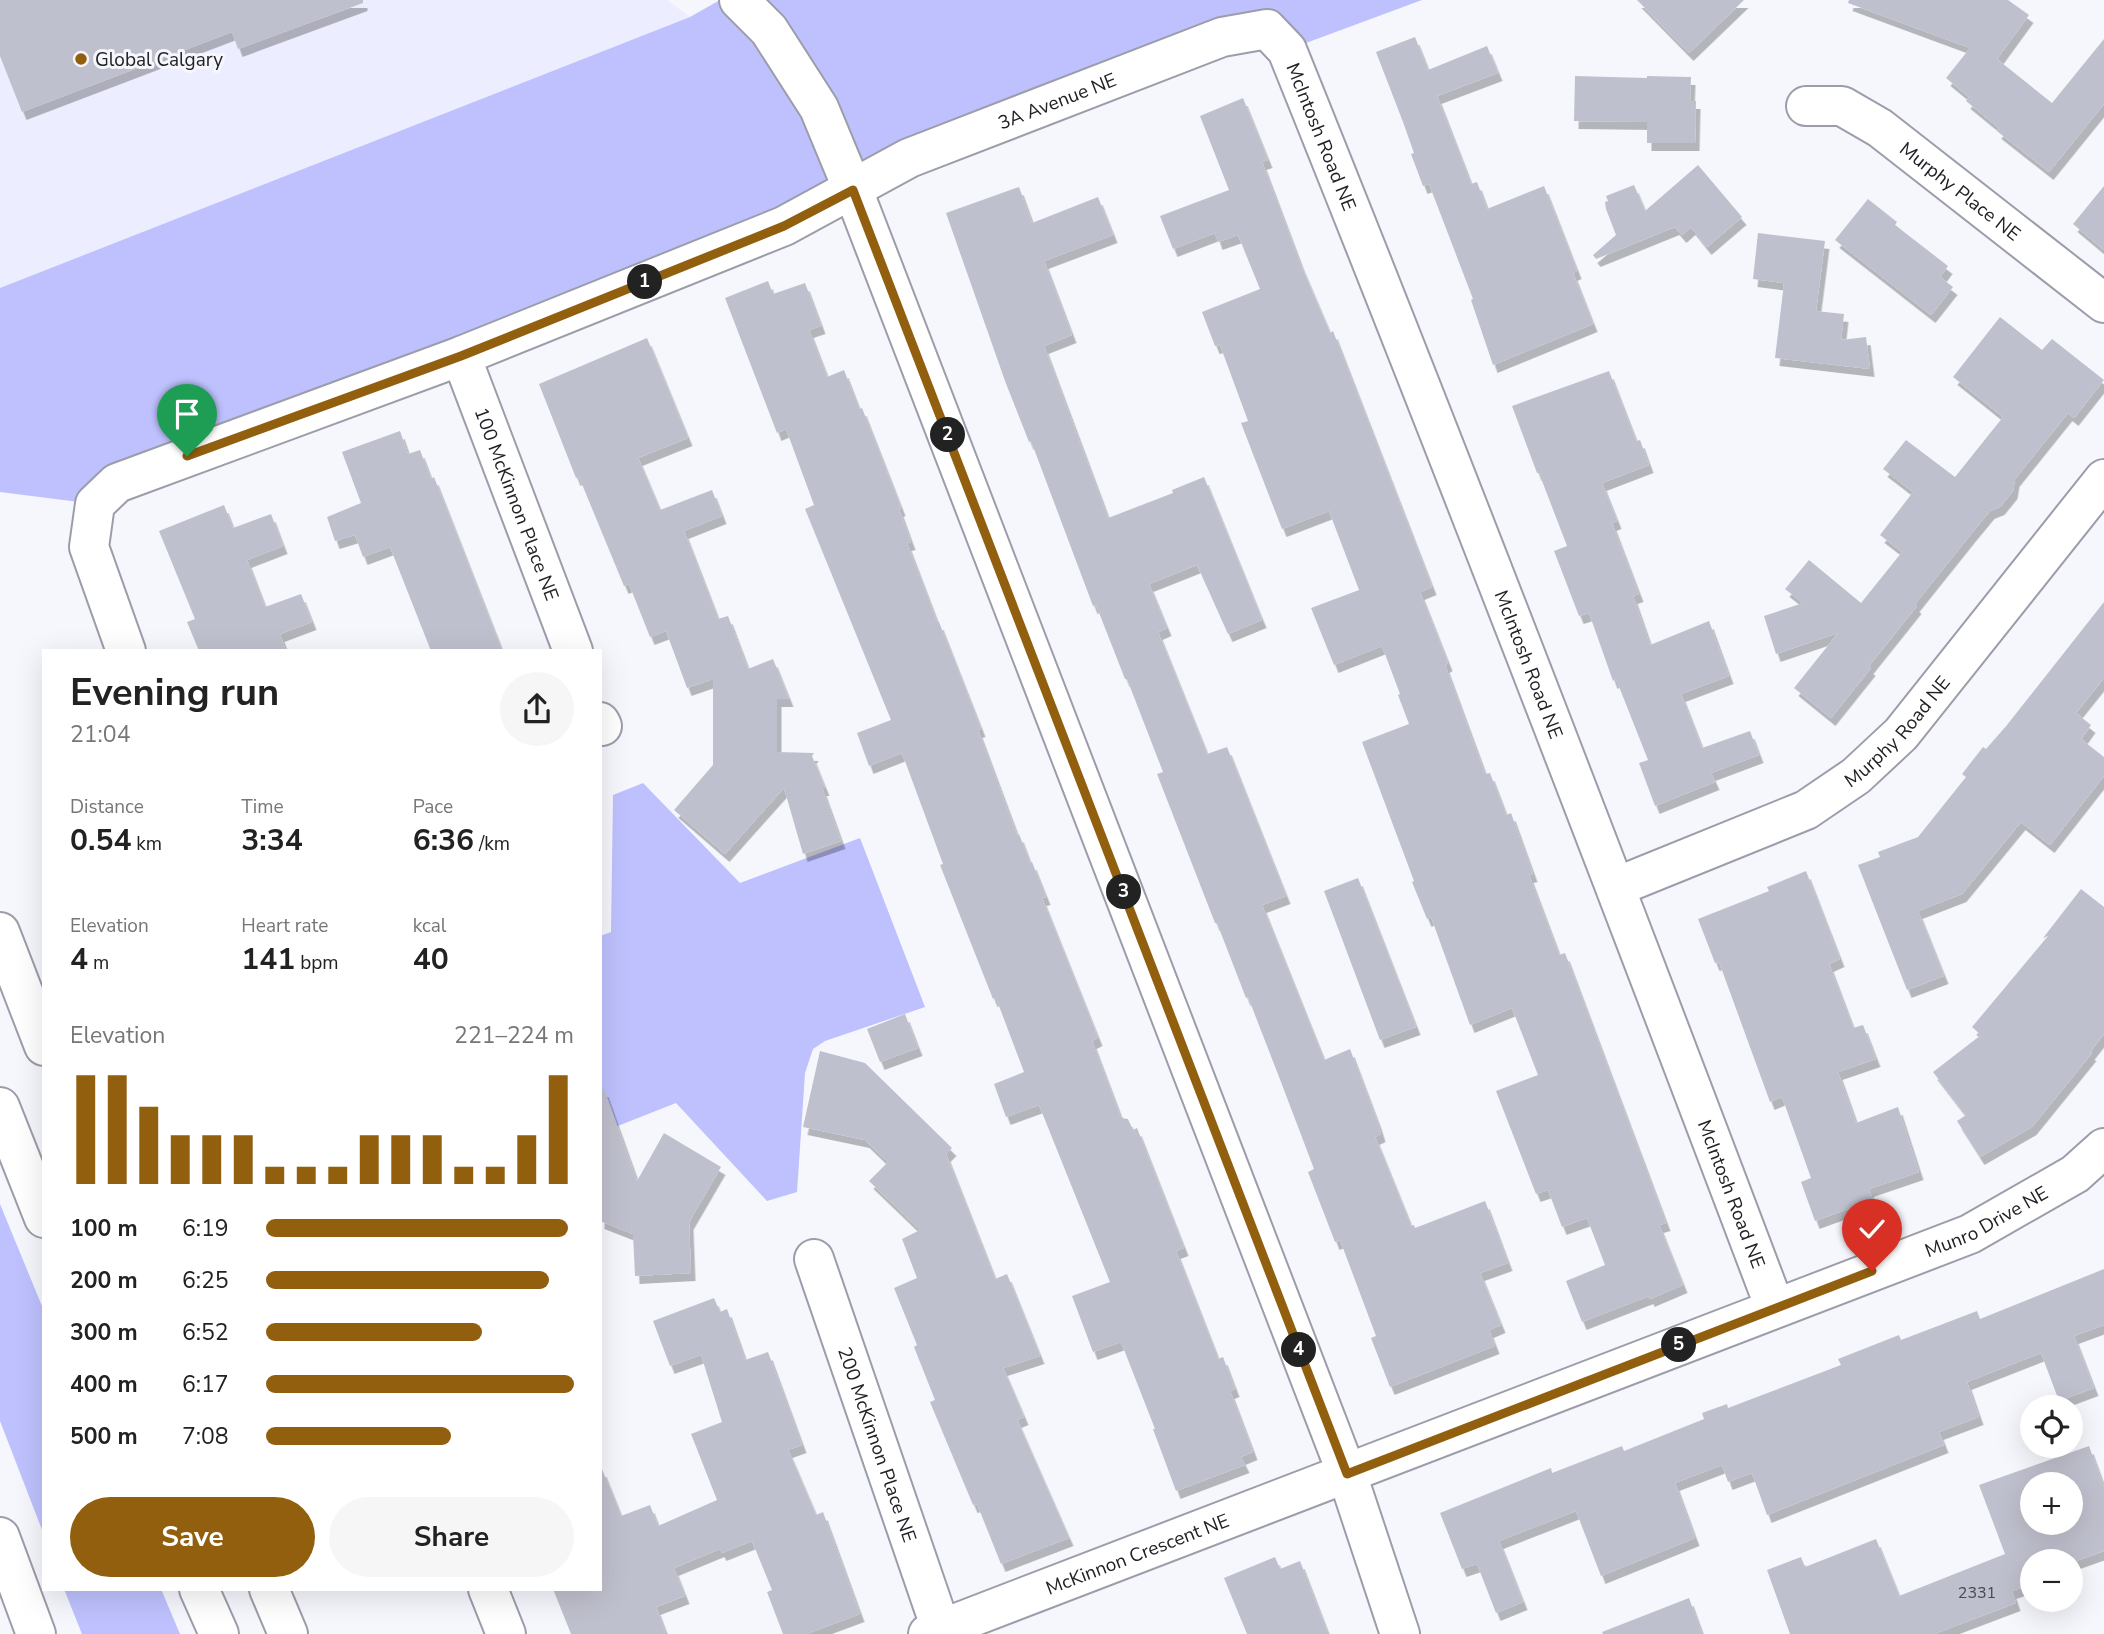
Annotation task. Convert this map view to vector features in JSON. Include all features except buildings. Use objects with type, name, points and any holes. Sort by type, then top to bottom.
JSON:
[{"type":"street","points":[[738,0],[769,30],[819,108],[853,190],[1347,1474],[1400,1634]]},
{"type":"street","name":"3A Avenue NE","points":[[853,190],[909,159],[1084,90],[1222,37],[1267,29]]},
{"type":"street","name":"McIntosh Road NE","points":[[1267,29],[1287,50],[1382,285],[1775,1308]]},
{"type":"street","name":"Murphy Place NE","points":[[1806,106],[1842,106],[1880,128],[2104,303]]},
{"type":"street","points":[[125,649],[89,547],[95,504],[117,483],[461,356],[784,226],[853,190]]},
{"type":"street","name":"100 McKinnon Place NE","points":[[461,356],[572,649]]},
{"type":"street","name":"Murphy Road NE","points":[[1615,887],[1806,810],[1856,776],[1901,734],[2104,479]]},
{"type":"street","points":[[0,932],[42,1041]]},
{"type":"street","points":[[0,1107],[42,1213]]},
{"type":"street","name":"Munro Drive NE","points":[[1347,1474],[1970,1234],[2075,1174],[2104,1148]]},
{"type":"street","name":"200 McKinnon Place NE","points":[[814,1259],[935,1632]]},
{"type":"street","name":"McKinnon Crescent NE","points":[[935,1632],[1347,1474]]},
{"type":"street","points":[[0,1537],[36,1634]]},
{"type":"street","points":[[200,1591],[219,1634]]},
{"type":"street","points":[[270,1591],[288,1634]]},
{"type":"street","points":[[489,1591],[506,1634]]},
{"type":"shaded area","points":[[0,0],[667,0],[690,17],[0,288]]},
{"type":"shaded area","points":[[720,0],[1422,0],[1287,50],[1267,29],[95,504],[0,492],[0,288],[690,17]]},
{"type":"shaded area","points":[[643,783],[740,883],[860,838],[925,1007],[825,1041],[813,1049],[805,1073],[797,1192],[767,1201],[676,1103],[602,1132],[602,935],[611,932],[613,795]]},
{"type":"shaded area","points":[[0,1204],[42,1306],[42,1530],[0,1421]]},
{"type":"shaded area","points":[[65,1591],[162,1591],[180,1634],[82,1634]]},
{"type":"place","name":"Global Calgary","points":[[81,59]]},
{"type":"route","points":[[187,456],[461,356],[784,226],[853,190],[1347,1474],[1872,1271]]}]
